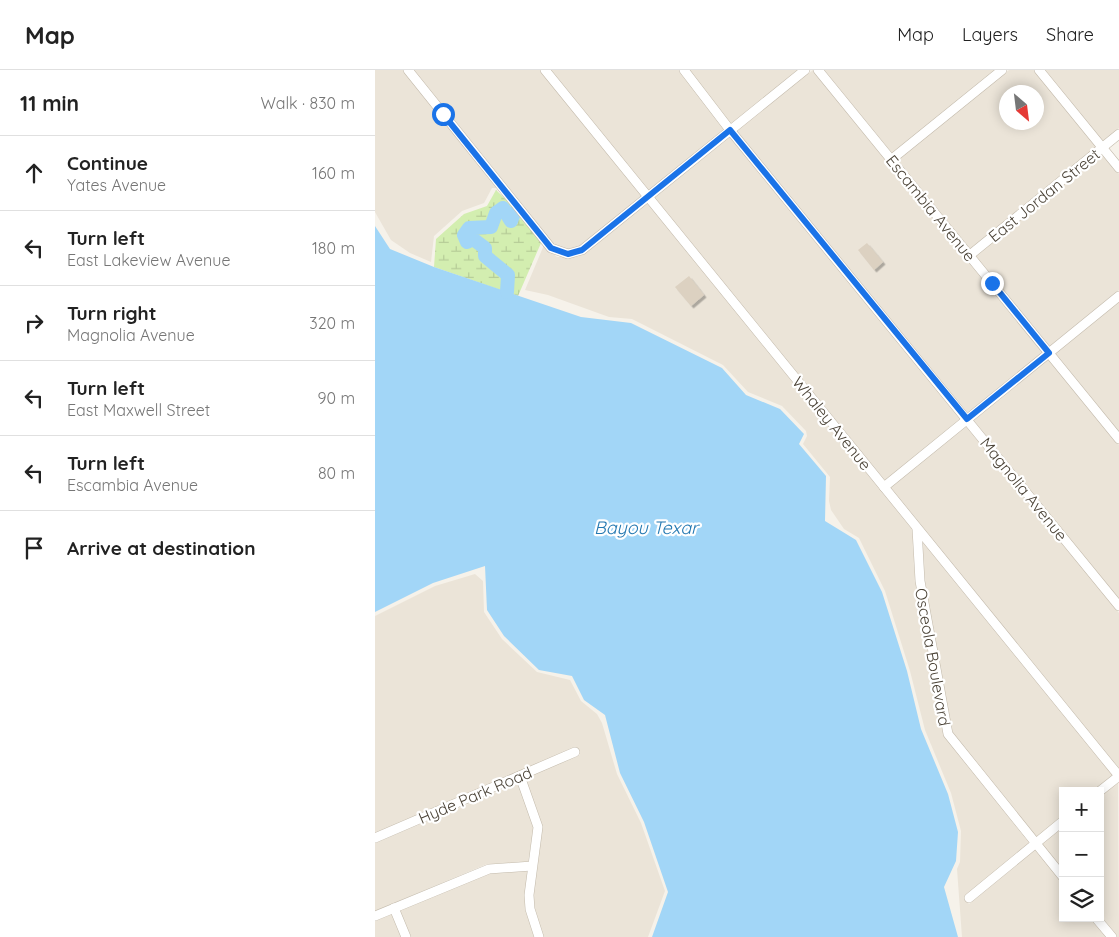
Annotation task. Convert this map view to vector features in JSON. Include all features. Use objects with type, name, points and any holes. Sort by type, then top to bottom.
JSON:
[{"type":"street","points":[[408,70],[551,248],[561,253],[575,253],[582,250],[805,70]]},
{"type":"street","name":"Whaley Avenue","points":[[545,70],[1119,776]]},
{"type":"street","name":"Magnolia Avenue","points":[[684,70],[730,130],[1119,606]]},
{"type":"street","name":"Escambia Avenue","points":[[819,70],[1119,439]]},
{"type":"street","points":[[892,159],[1002,70]]},
{"type":"street","points":[[1039,70],[1119,168]]},
{"type":"street","name":"East Jordan Street","points":[[969,256],[1119,134]]},
{"type":"street","points":[[884,487],[1119,296]]},
{"type":"street","name":"Osceola Boulevard","points":[[917,529],[919,581],[948,734],[1059,872]]},
{"type":"street","name":"Hyde Park Road","points":[[375,838],[575,752]]},
{"type":"street","points":[[520,776],[538,827],[529,895],[532,916],[539,937]]},
{"type":"street","points":[[1104,788],[1119,776]]},
{"type":"street","points":[[969,898],[1059,825]]},
{"type":"street","points":[[375,916],[489,869],[532,866]]},
{"type":"street","points":[[394,908],[406,937]]},
{"type":"street","points":[[1099,922],[1112,937]]},
{"type":"shaded area","points":[[375,70],[403,70],[497,188],[492,188],[484,203],[462,211],[434,236],[431,262],[410,253],[391,240],[375,212]]},
{"type":"shaded area","points":[[413,70],[540,70],[642,196],[580,246],[568,250],[554,245]]},
{"type":"shaded area","points":[[550,70],[679,70],[724,129],[649,191]]},
{"type":"shaded area","points":[[689,70],[798,70],[731,124]]},
{"type":"shaded area","points":[[813,70],[1043,352],[968,413],[736,131]]},
{"type":"shaded area","points":[[824,70],[995,70],[892,153]]},
{"type":"shaded area","points":[[1009,70],[1034,70],[1096,147],[970,249],[898,160]]},
{"type":"shaded area","points":[[1044,70],[1119,70],[1119,128],[1103,142]]},
{"type":"shaded area","points":[[730,136],[961,418],[884,481],[654,198]]},
{"type":"shaded area","points":[[1102,154],[1119,174],[1119,290],[1049,347],[975,256]]},
{"type":"shaded area","points":[[648,203],[913,530],[916,581],[944,735],[1029,843],[964,897],[969,904],[1035,850],[1059,878],[1059,922],[1094,922],[1107,937],[962,937],[957,869],[960,862],[961,831],[951,793],[925,730],[910,671],[885,591],[859,538],[844,529],[831,510],[829,501],[830,477],[803,444],[807,436],[806,431],[782,406],[748,392],[723,365],[632,319],[609,317],[548,295],[525,290],[544,245],[557,257],[577,257],[585,254]]},
{"type":"shaded area","points":[[1119,302],[1119,432],[1055,354]]},
{"type":"shaded area","points":[[1049,359],[1119,445],[1119,600],[973,420]]},
{"type":"shaded area","points":[[967,425],[1119,613],[1119,770],[890,488]]},
{"type":"shaded area","points":[[922,541],[1113,775],[1098,787],[1059,787],[1059,819],[1036,838],[951,733],[924,581]]},
{"type":"shaded area","points":[[475,574],[483,581],[484,612],[502,639],[537,672],[570,680],[581,701],[597,714],[602,723],[617,774],[641,823],[665,891],[648,937],[543,937],[534,909],[533,895],[542,828],[525,778],[580,755],[576,747],[375,833],[375,616],[435,586]]},
{"type":"shaded area","points":[[1118,782],[1119,937],[1104,922],[1104,794]]},
{"type":"shaded area","points":[[519,783],[534,827],[528,862],[487,864],[375,911],[375,843]]},
{"type":"shaded area","points":[[1059,830],[1059,866],[1041,845]]},
{"type":"shaded area","points":[[527,871],[526,910],[534,937],[410,937],[399,911],[490,873]]},
{"type":"shaded area","points":[[392,914],[402,937],[375,937],[375,921]]},
{"type":"green space","points":[[496,190],[522,215],[541,243],[518,296],[434,267],[436,239],[464,214],[487,206]]},
{"type":"water","name":"Bayou Texar","points":[[375,226],[390,249],[434,267],[581,317],[631,323],[722,368],[746,395],[780,409],[804,434],[799,444],[826,476],[825,521],[856,540],[882,592],[907,671],[921,729],[948,794],[958,832],[956,861],[944,887],[958,937],[652,937],[668,892],[644,822],[620,773],[605,715],[584,700],[572,676],[539,670],[504,636],[487,610],[485,566],[433,583],[375,612]]},
{"type":"building","points":[[867,243],[883,262],[874,270],[858,250]]},
{"type":"building","points":[[689,276],[704,295],[691,306],[675,287]]},
{"type":"waterway","points":[[507,292],[508,275],[485,256],[485,248],[473,239],[467,242],[464,235],[469,228],[491,227],[496,213],[503,208],[511,221],[514,213]]},
{"type":"route","points":[[443,114],[551,248],[568,254],[582,250],[730,130],[967,419],[1049,353],[992,283]]}]
